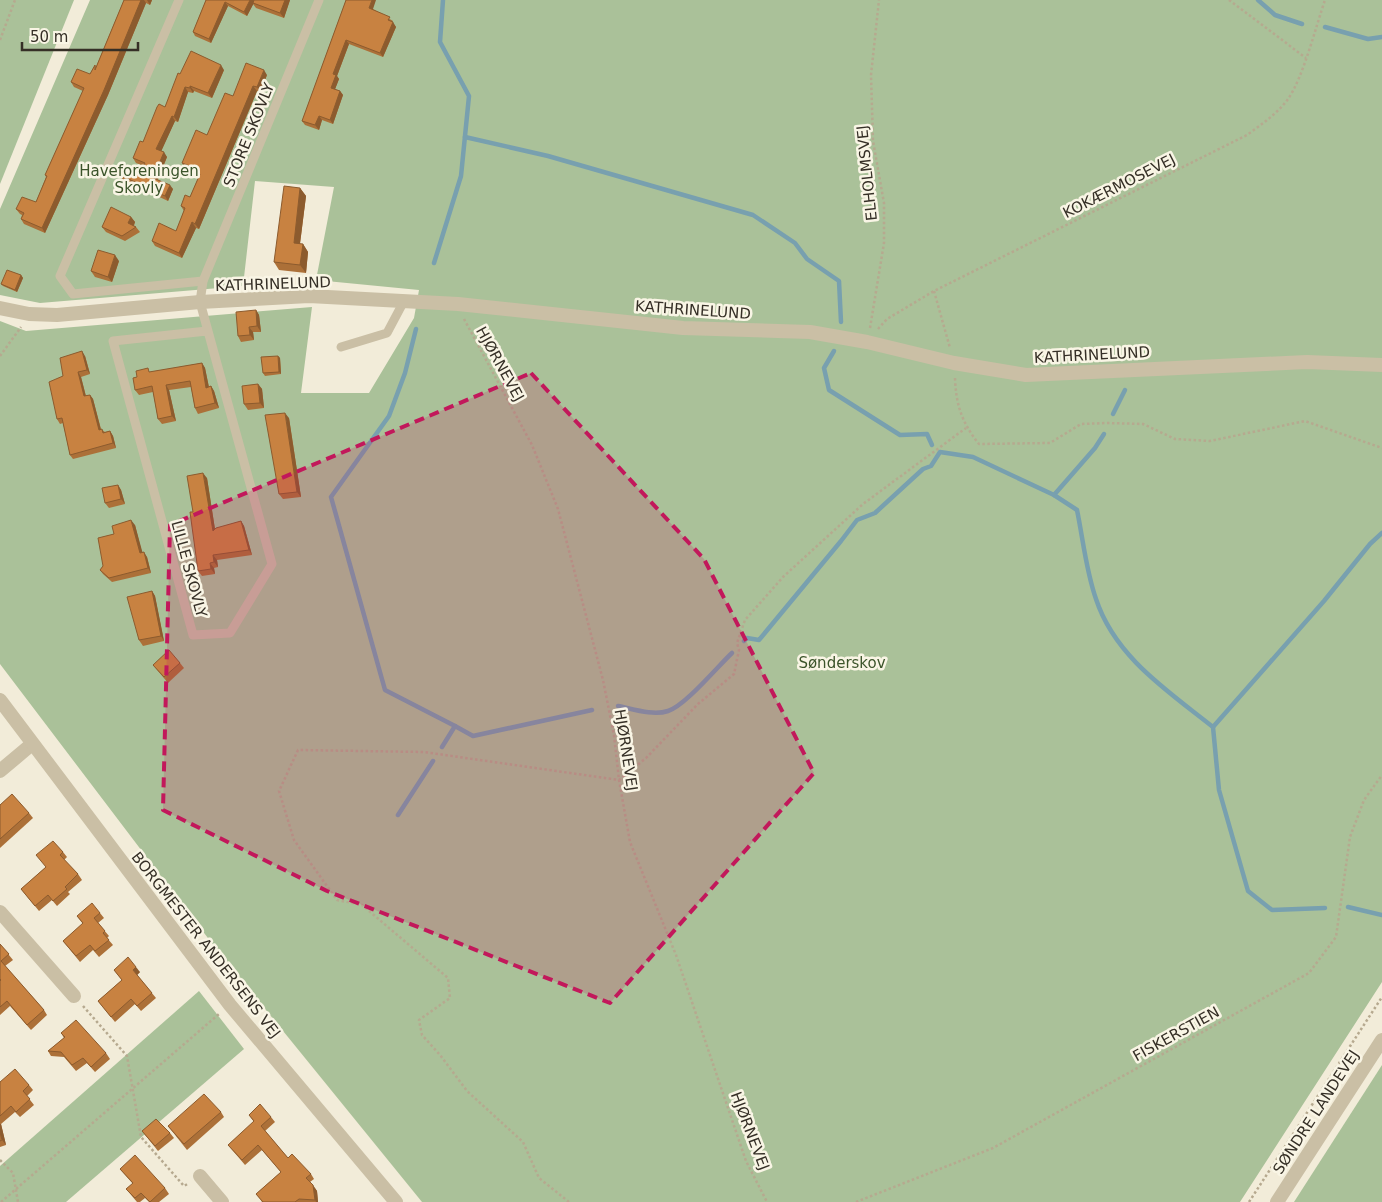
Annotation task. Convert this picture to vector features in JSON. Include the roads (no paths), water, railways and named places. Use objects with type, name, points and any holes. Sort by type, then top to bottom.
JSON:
[{"type":"street","name":"KATHRINELUND","points":[[0,308],[29,314],[57,315],[200,302],[309,296],[458,304],[683,328],[810,332],[867,342],[954,363],[1026,375],[1307,362],[1382,365]]},
{"type":"street","name":"BORGMESTER ANDERSENS VEJ","points":[[0,700],[230,1005],[396,1202]]},
{"type":"street","points":[[0,771],[32,744]]},
{"type":"street","points":[[0,912],[74,996]]},
{"type":"street","name":"SØNDRE LANDEVEJ","points":[[1278,1202],[1382,1040]]},
{"type":"street","points":[[200,1176],[222,1202]]},
{"type":"lane","points":[[179,0],[60,276],[73,294],[203,281]]},
{"type":"lane","name":"STORE SKOVLY","points":[[200,302],[203,281],[320,0]]},
{"type":"lane","points":[[341,346],[387,333],[404,301]]},
{"type":"lane","name":"LILLE SKOVLY","points":[[200,302],[272,564],[230,632],[193,635],[113,341],[207,331]]},
{"type":"waterway","points":[[434,263],[461,176],[469,96],[440,42],[443,0]]},
{"type":"waterway","points":[[1258,0],[1275,15],[1302,24]]},
{"type":"waterway","points":[[1325,27],[1368,39],[1382,37]]},
{"type":"waterway","points":[[465,137],[548,156],[753,215],[795,243],[807,259],[839,281],[841,322]]},
{"type":"waterway","points":[[416,329],[405,373],[389,416],[331,497],[385,690],[455,726],[442,747]]},
{"type":"waterway","points":[[834,351],[824,368],[829,390],[900,435],[927,434],[932,445]]},
{"type":"waterway","points":[[1113,414],[1125,390]]},
{"type":"waterway","points":[[1054,495],[1095,448],[1104,434]]},
{"type":"waterway","points":[[744,641],[747,638],[759,640],[857,520],[875,513],[923,469],[931,466],[940,452],[973,457],[1054,495],[1077,510],[1087,566],[1096,599],[1105,620],[1116,638],[1161,686],[1213,727],[1219,790],[1248,891],[1272,910],[1325,908]]},
{"type":"waterway","points":[[1213,727],[1324,601],[1370,544],[1382,533]]},
{"type":"waterway","points":[[618,706],[656,713],[675,708],[692,694],[732,653]]},
{"type":"waterway","points":[[455,726],[473,736],[592,710]]},
{"type":"waterway","points":[[398,815],[433,761]]},
{"type":"waterway","points":[[1348,907],[1382,915]]},
{"type":"park label","name":"Haveforeningen Skovly","points":[[139,180]]},
{"type":"park label","name":"Sønderskov","points":[[842,663]]}]
